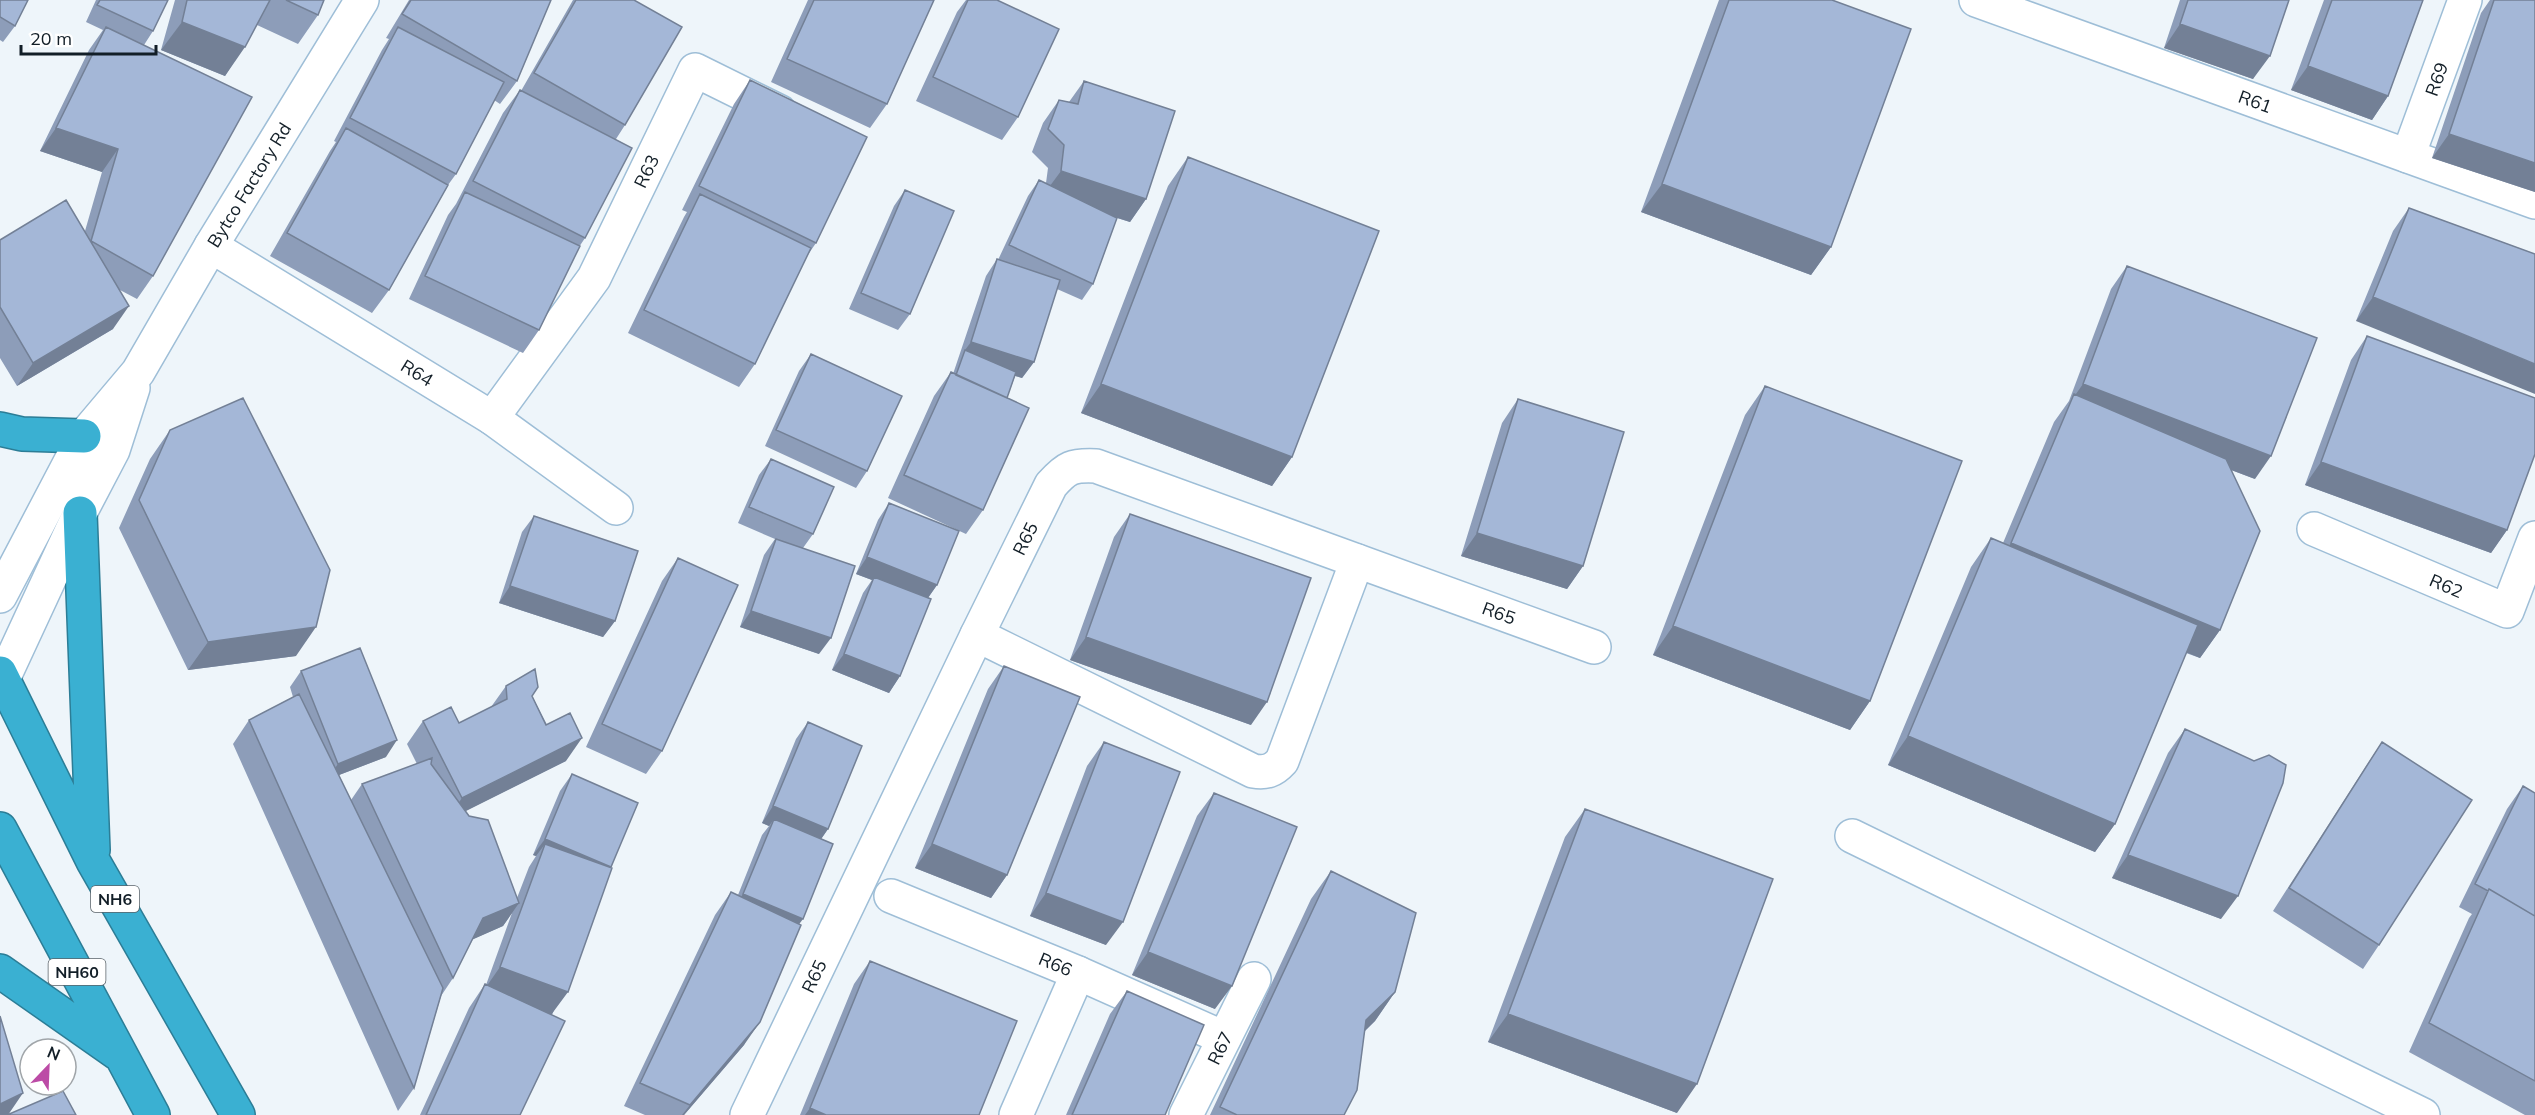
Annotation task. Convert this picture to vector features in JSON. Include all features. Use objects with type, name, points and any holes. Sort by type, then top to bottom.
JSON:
[{"type":"highway","points":[[0,429],[22,434],[84,436]]},
{"type":"highway","points":[[80,513],[93,861]]},
{"type":"highway","name":"NH6","points":[[1,676],[93,861],[238,1115]]},
{"type":"highway","name":"NH60","points":[[0,829],[153,1115]]},
{"type":"highway","points":[[0,971],[123,1058]]},
{"type":"street","name":"Bytco Factory Rd","points":[[0,596],[84,436],[138,372],[211,246],[362,0]]},
{"type":"street","name":"R61","points":[[1976,0],[2535,202]]},
{"type":"street","name":"R69","points":[[2408,156],[2465,0]]},
{"type":"street","name":"R63","points":[[492,418],[594,278],[695,70],[806,124]]},
{"type":"street","name":"R64","points":[[211,246],[492,418],[616,508]]},
{"type":"street","name":"Bytco Factory Rd","points":[[1,676],[113,450],[138,372]]},
{"type":"street","name":"R65","points":[[747,1115],[977,635],[1051,485],[1062,472],[1076,465],[1096,466],[1594,647]]},
{"type":"street","name":"R62","points":[[2314,530],[2507,611],[2535,538]]},
{"type":"street","points":[[977,635],[1253,771],[1263,773],[1274,769],[1282,761],[1357,561]]},
{"type":"street","points":[[1852,836],[2422,1115]]},
{"type":"street","name":"R66","points":[[891,896],[1078,973],[1016,1115]]},
{"type":"street","points":[[1078,973],[1224,1038]]},
{"type":"street","name":"R67","points":[[1185,1115],[1254,979]]},
{"type":"building","points":[[0,0],[28,0],[15,26],[0,17]]},
{"type":"building","points":[[100,0],[168,0],[153,31],[97,5]]},
{"type":"building","points":[[187,0],[270,0],[245,47],[182,22]]},
{"type":"building","points":[[286,0],[324,0],[318,15]]},
{"type":"building","points":[[411,0],[551,0],[517,81],[402,14]]},
{"type":"building","points":[[576,0],[634,0],[682,27],[625,125],[534,73]]},
{"type":"building","points":[[814,0],[934,0],[887,104],[787,59]]},
{"type":"building","points":[[968,0],[997,0],[1059,29],[1018,117],[933,77]]},
{"type":"building","points":[[1729,0],[1832,0],[1911,29],[1831,247],[1662,184]]},
{"type":"building","points":[[2188,0],[2289,0],[2270,56],[2180,24]]},
{"type":"building","points":[[2332,0],[2423,0],[2388,96],[2308,66]]},
{"type":"building","points":[[2494,0],[2535,0],[2535,163],[2449,134]]},
{"type":"building","points":[[106,27],[252,97],[153,276],[91,241],[118,149],[56,128]]},
{"type":"building","points":[[398,27],[504,82],[456,174],[350,118]]},
{"type":"building","points":[[750,80],[867,137],[816,243],[699,186]]},
{"type":"building","points":[[1084,81],[1175,111],[1146,199],[1061,171],[1064,145],[1048,129],[1059,100],[1078,104]]},
{"type":"building","points":[[520,90],[632,148],[585,238],[473,181]]},
{"type":"building","points":[[346,128],[448,185],[389,290],[287,233]]},
{"type":"building","points":[[1188,157],[1379,231],[1292,457],[1101,384]]},
{"type":"building","points":[[1039,180],[1117,218],[1093,284],[1009,245]]},
{"type":"building","points":[[905,190],[954,211],[910,314],[861,293]]},
{"type":"building","points":[[465,192],[580,246],[539,330],[425,276]]},
{"type":"building","points":[[700,194],[811,248],[755,364],[644,310]]},
{"type":"building","points":[[66,200],[129,306],[33,363],[0,307],[0,240]]},
{"type":"building","points":[[2409,208],[2535,254],[2535,364],[2373,297]]},
{"type":"building","points":[[997,259],[1060,280],[1034,362],[971,342]]},
{"type":"building","points":[[2127,266],[2317,338],[2271,456],[2083,384]]},
{"type":"building","points":[[2367,336],[2535,398],[2535,454],[2507,530],[2321,462]]},
{"type":"building","points":[[965,350],[1016,372],[1007,398],[956,375]]},
{"type":"building","points":[[811,354],[902,396],[867,471],[776,430]]},
{"type":"building","points":[[951,372],[1029,408],[983,510],[904,475]]},
{"type":"building","points":[[1765,386],[1962,461],[1870,701],[1673,626]]},
{"type":"building","points":[[2074,394],[2226,459],[2260,531],[2220,630],[2011,543]]},
{"type":"building","points":[[243,398],[330,570],[316,627],[208,642],[139,500],[170,430]]},
{"type":"building","points":[[1518,399],[1624,432],[1583,566],[1477,533]]},
{"type":"building","points":[[771,459],[834,487],[813,534],[749,507]]},
{"type":"building","points":[[889,503],[959,531],[937,585],[867,557]]},
{"type":"building","points":[[1130,514],[1311,578],[1267,702],[1086,637]]},
{"type":"building","points":[[534,516],[638,551],[615,621],[510,586]]},
{"type":"building","points":[[1991,538],[2198,625],[2115,824],[1908,736]]},
{"type":"building","points":[[776,539],[855,566],[831,638],[751,611]]},
{"type":"building","points":[[678,558],[738,585],[662,751],[602,724]]},
{"type":"building","points":[[874,577],[931,599],[900,676],[844,654]]},
{"type":"building","points":[[360,648],[397,740],[338,764],[301,671]]},
{"type":"building","points":[[1004,666],[1080,697],[1007,875],[932,844]]},
{"type":"building","points":[[535,669],[538,687],[532,696],[546,725],[570,713],[582,738],[462,798],[423,721],[451,707],[459,723],[507,699],[506,686]]},
{"type":"building","points":[[299,694],[443,988],[414,1088],[249,720]]},
{"type":"building","points":[[808,722],[862,746],[828,829],[773,806]]},
{"type":"building","points":[[2185,729],[2254,761],[2269,755],[2286,765],[2283,783],[2238,896],[2128,855]]},
{"type":"building","points":[[1104,742],[1180,772],[1123,922],[1046,893]]},
{"type":"building","points":[[2382,742],[2472,800],[2379,945],[2289,888]]},
{"type":"building","points":[[432,758],[431,764],[469,816],[488,820],[519,903],[483,918],[453,978],[362,784]]},
{"type":"building","points":[[572,774],[638,803],[611,867],[545,839]]},
{"type":"building","points":[[2523,786],[2535,793],[2535,916],[2489,889],[2488,891],[2475,884]]},
{"type":"building","points":[[1214,793],[1297,827],[1232,986],[1148,952]]},
{"type":"building","points":[[1585,809],[1773,879],[1697,1084],[1508,1014]]},
{"type":"building","points":[[774,819],[833,844],[803,919],[743,894]]},
{"type":"building","points":[[545,844],[612,868],[568,992],[500,967]]},
{"type":"building","points":[[1331,871],[1416,913],[1395,992],[1366,1020],[1357,1090],[1344,1115],[1237,1115],[1220,1107]]},
{"type":"building","points":[[2489,889],[2535,916],[2535,1081],[2429,1023]]},
{"type":"building","points":[[731,892],[801,925],[760,1022],[690,1105],[640,1083]]},
{"type":"building","points":[[870,961],[1017,1021],[979,1115],[826,1115],[810,1108]]},
{"type":"building","points":[[485,984],[565,1021],[520,1115],[426,1115]]},
{"type":"building","points":[[1127,991],[1204,1025],[1165,1115],[1072,1115]]},
{"type":"building","points":[[0,1016],[18,1076],[18,1095],[0,1104]]},
{"type":"building","points":[[49,1097],[66,1097],[76,1115],[7,1115]]}]
